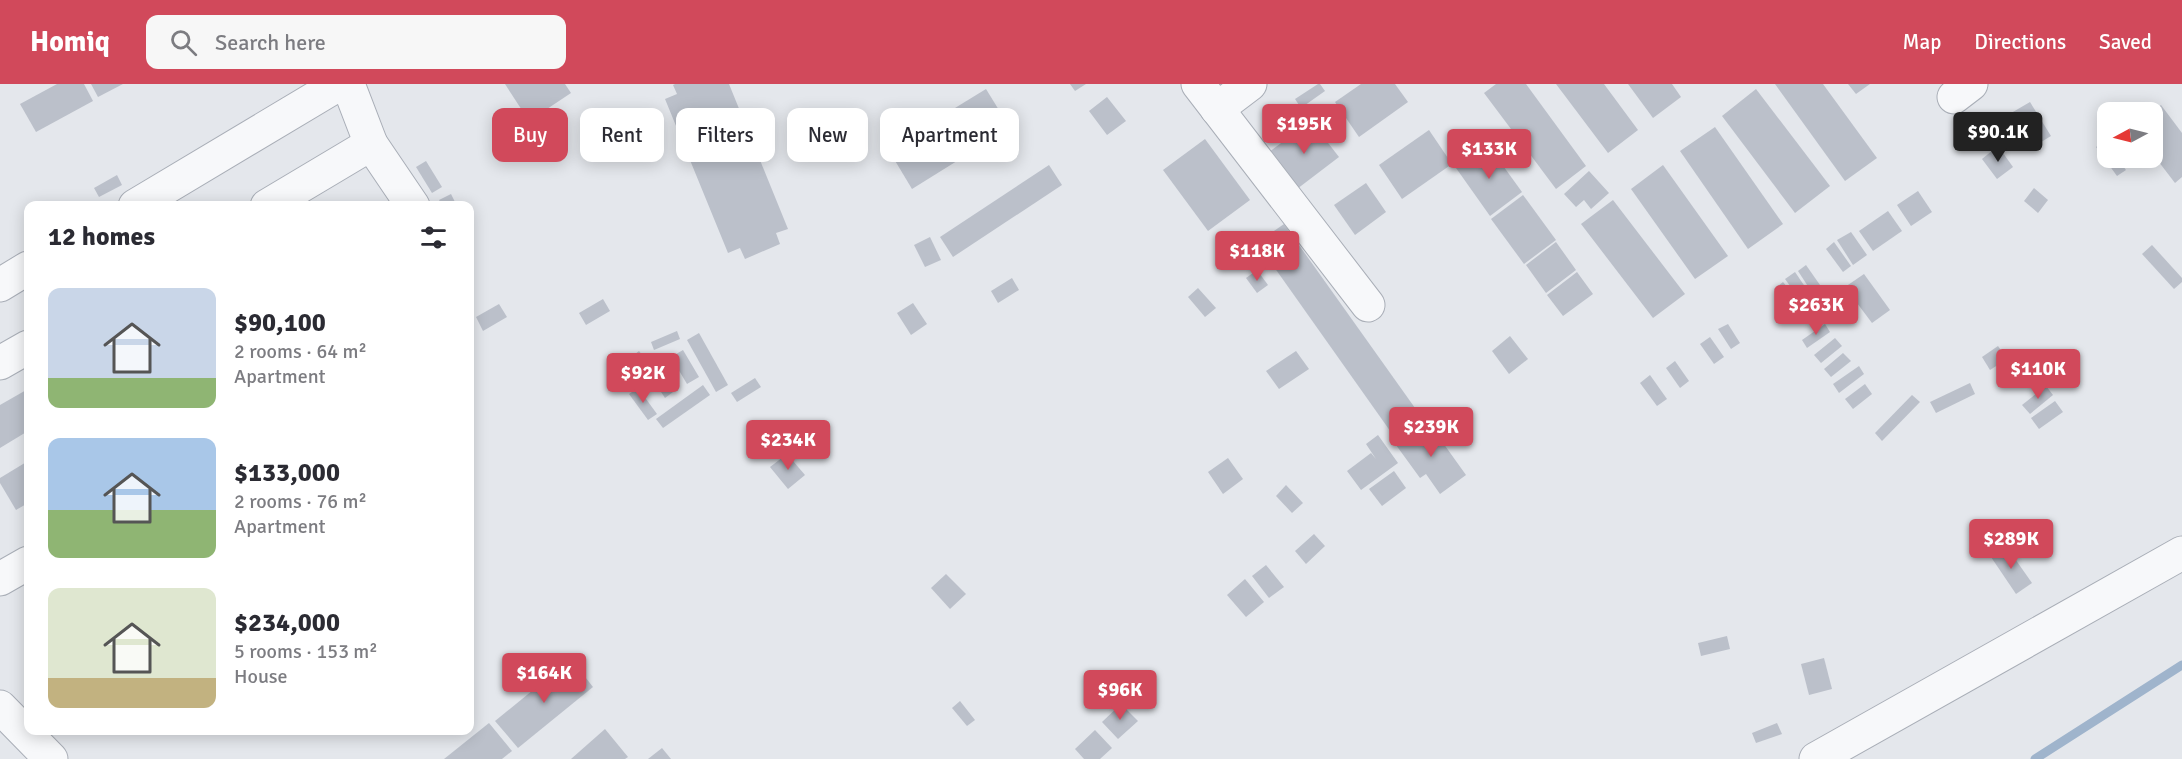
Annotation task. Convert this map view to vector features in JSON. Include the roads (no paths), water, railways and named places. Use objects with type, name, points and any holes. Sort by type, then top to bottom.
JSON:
[{"type":"street","points":[[143,201],[339,84]]},
{"type":"street","points":[[348,84],[371,144],[409,201]]},
{"type":"street","points":[[1250,84],[1208,96],[1368,305]]},
{"type":"street","points":[[275,201],[371,144]]},
{"type":"street","points":[[0,285],[24,270]]},
{"type":"street","points":[[0,363],[24,349]]},
{"type":"street","points":[[1816,759],[2182,553]]},
{"type":"street","points":[[0,579],[24,565]]},
{"type":"street","points":[[0,707],[24,731]]},
{"type":"street","points":[[27,735],[51,759]]},
{"type":"waterway","points":[[2035,759],[2182,665]]}]
